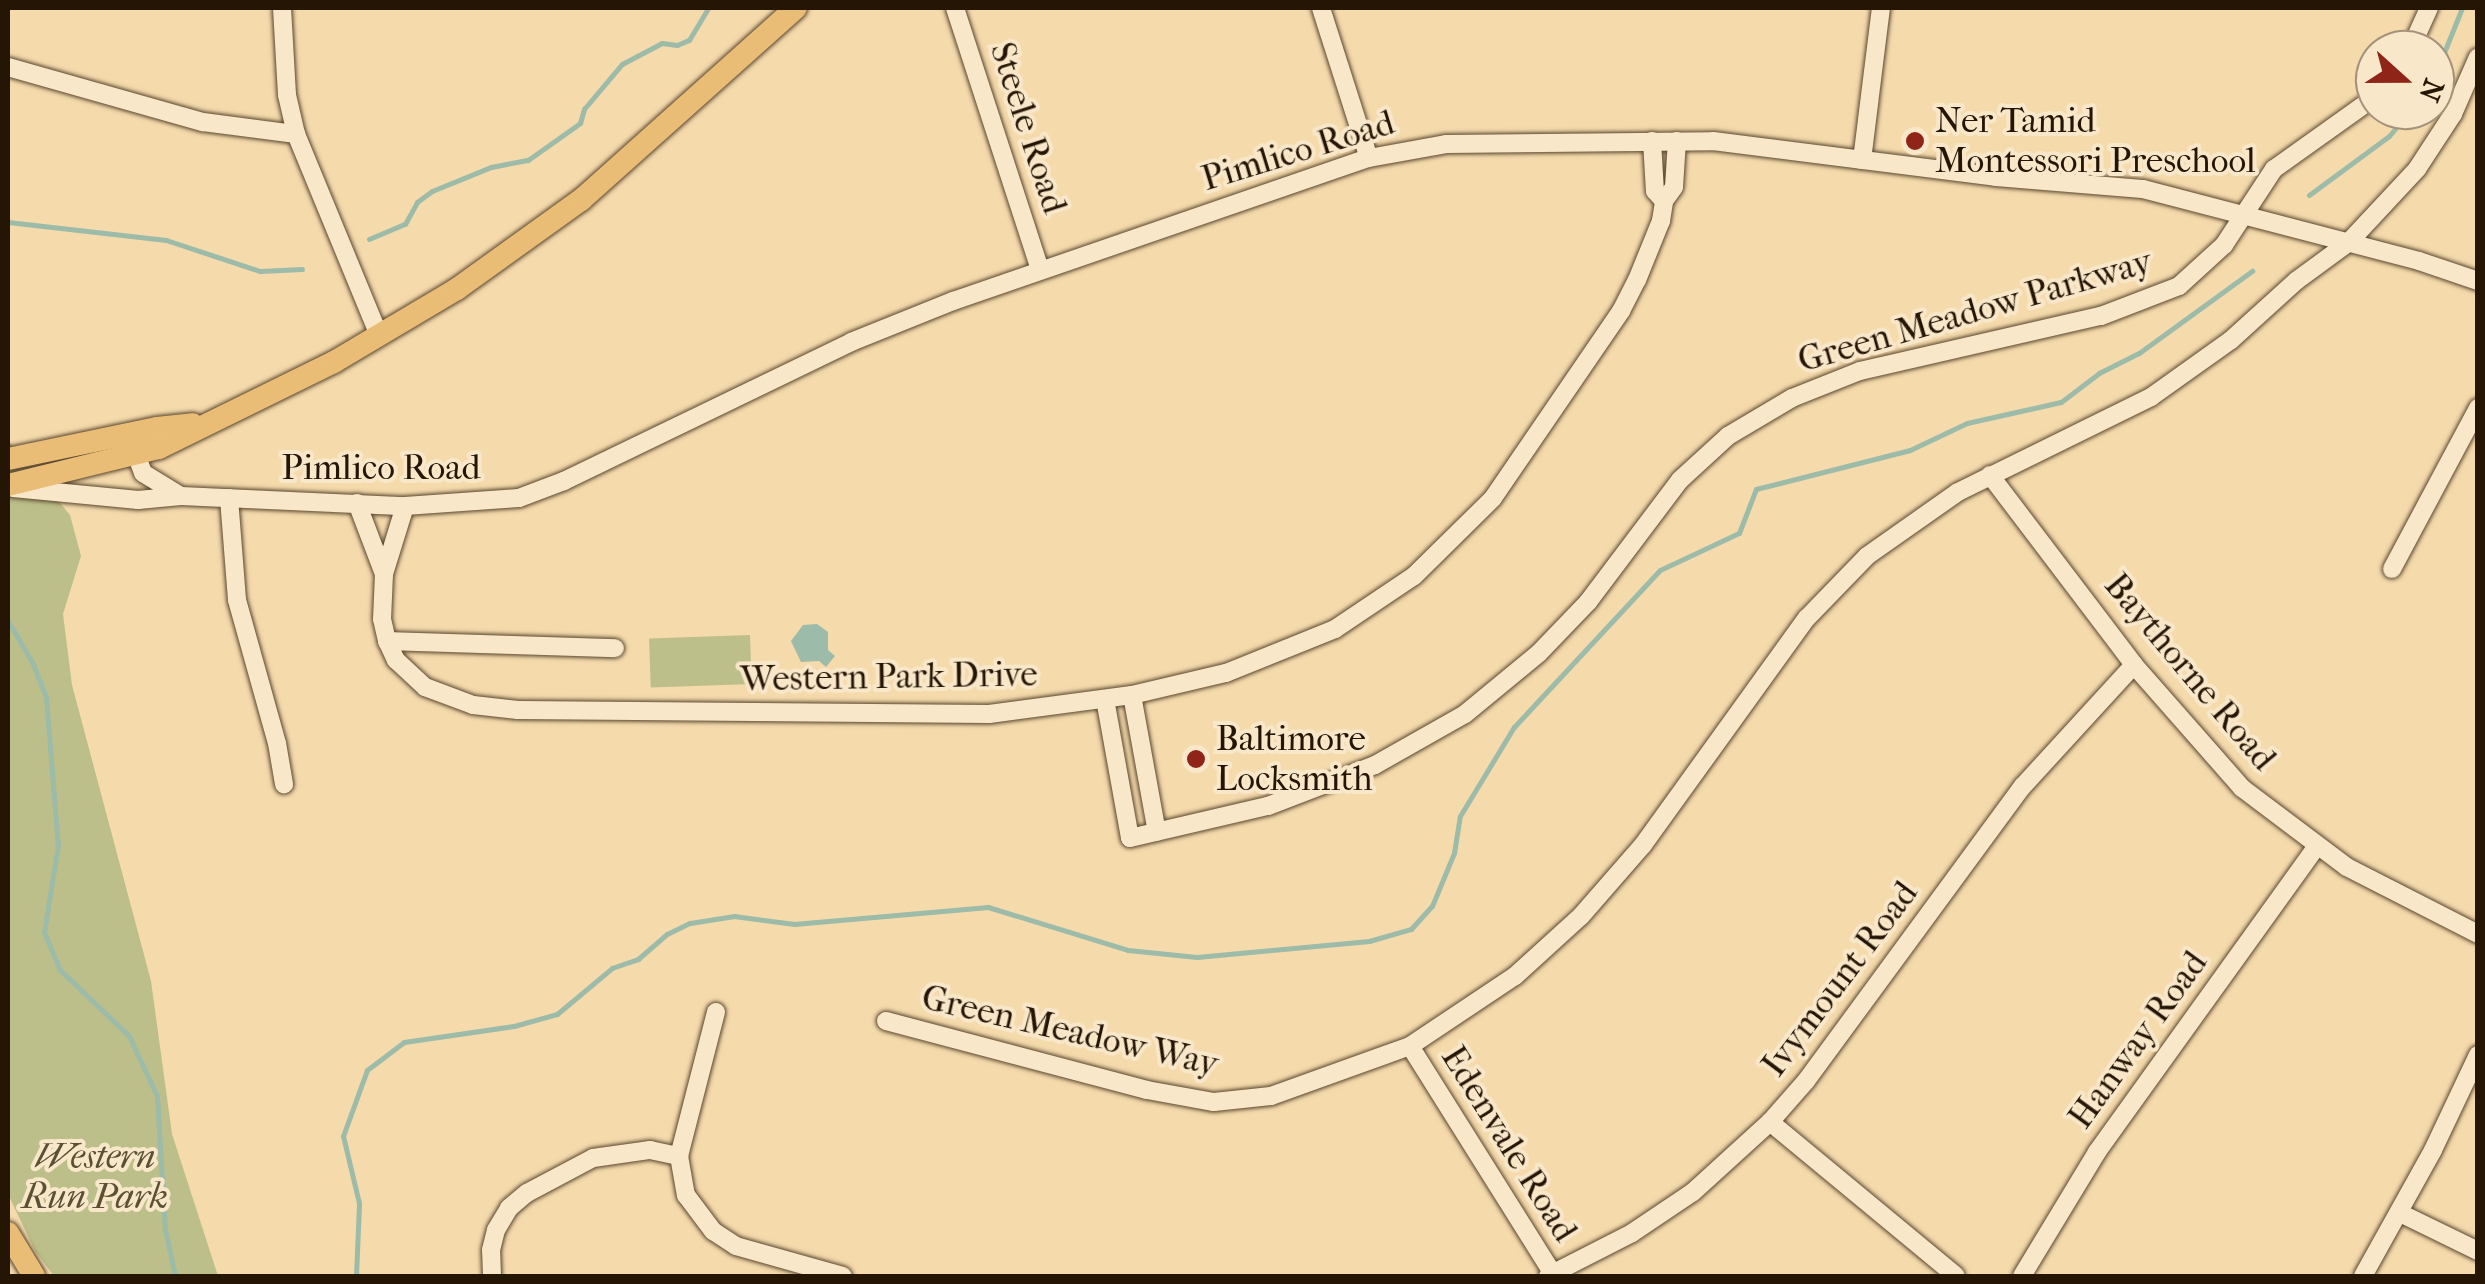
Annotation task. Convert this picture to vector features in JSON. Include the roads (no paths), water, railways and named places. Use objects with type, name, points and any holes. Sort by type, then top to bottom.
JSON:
[{"type":"main road","points":[[8,486],[202,424],[280,390],[457,289],[580,200],[796,8]]},
{"type":"main road","points":[[8,459],[132,445]]},
{"type":"main road","points":[[8,1233],[34,1276]]},
{"type":"street","points":[[282,8],[287,95],[296,134],[380,335]]},
{"type":"street","name":"Steele Road","points":[[954,8],[1040,269]]},
{"type":"street","points":[[1321,8],[1369,158]]},
{"type":"street","points":[[1862,160],[1881,8]]},
{"type":"street","points":[[1410,1046],[1515,976],[1580,916],[1643,845],[1806,618],[1867,556],[1928,511],[1990,476],[2151,397],[2231,340],[2296,280],[2349,242],[2437,143],[2478,57]]},
{"type":"street","points":[[8,66],[203,122],[296,134]]},
{"type":"street","name":"Green Meadow Parkway","points":[[1105,699],[1130,838],[1308,794],[1407,749],[1465,714],[1566,627],[1680,480],[1728,436],[1759,416],[1860,372],[2100,316],[2156,296],[2210,262],[2274,168],[2355,112]]},
{"type":"street","name":"Western Park Drive","points":[[1652,141],[1655,191],[1664,201]]},
{"type":"street","name":"Pimlico Road","points":[[8,486],[138,500],[181,496],[405,506],[519,498],[851,342],[1040,269],[1369,158],[1446,144],[1677,141],[2143,189],[2478,280]]},
{"type":"street","name":"Western Park Drive","points":[[388,642],[396,660],[425,687],[459,702],[498,709],[989,714],[1132,695],[1226,673],[1335,629],[1414,576],[1493,498],[1622,311],[1648,257],[1664,201],[1674,187],[1677,141]]},
{"type":"street","points":[[2392,569],[2478,408]]},
{"type":"street","points":[[132,445],[154,483],[181,496]]},
{"type":"street","name":"Baythorne Road","points":[[1990,476],[2134,665],[2242,788],[2316,847],[2478,934]]},
{"type":"street","points":[[229,498],[237,600],[278,743],[284,784]]},
{"type":"street","points":[[357,503],[384,574]]},
{"type":"street","points":[[405,506],[384,574],[382,619],[388,642],[615,648]]},
{"type":"street","name":"Ivymount Road","points":[[1552,1276],[1632,1233],[1693,1192],[1770,1122],[1816,1069],[2023,786],[2068,732],[2134,665]]},
{"type":"street","points":[[1132,695],[1157,832]]},
{"type":"street","name":"Hanway Road","points":[[2022,1276],[2097,1152],[2316,847]]},
{"type":"street","points":[[716,1012],[679,1156],[686,1195],[713,1232],[736,1246],[842,1276]]},
{"type":"street","name":"Green Meadow Way","points":[[886,1020],[1147,1090],[1214,1102],[1270,1096],[1410,1046]]},
{"type":"street","name":"Edenvale Road","points":[[1410,1046],[1552,1276]]},
{"type":"street","points":[[2363,1276],[2400,1213],[2478,1054]]},
{"type":"street","points":[[1770,1122],[1956,1276]]},
{"type":"street","points":[[492,1276],[490,1250],[496,1230],[509,1208],[527,1193],[592,1158],[650,1150],[679,1156]]},
{"type":"street","points":[[2400,1213],[2478,1251]]},
{"type":"waterway","points":[[369,239],[405,224],[417,202],[432,191],[491,167],[528,160],[580,123],[584,109],[622,64],[662,43],[677,45],[689,40],[708,8]]},
{"type":"waterway","points":[[2453,30],[2462,8]]},
{"type":"waterway","points":[[2309,195],[2394,130]]},
{"type":"waterway","points":[[8,222],[166,240],[260,271],[302,269]]},
{"type":"waterway","points":[[356,1276],[359,1203],[343,1136],[367,1070],[404,1042],[514,1026],[557,1014],[612,968],[638,959],[667,934],[690,923],[734,916],[794,924],[988,907],[1128,950],[1197,957],[1369,941],[1411,929],[1432,906],[1454,853],[1460,816],[1514,727],[1660,570],[1739,533],[1756,489],[1910,450],[1967,423],[2061,402],[2099,373],[2139,353],[2252,271]]},
{"type":"waterway","points":[[8,621],[32,662],[46,697],[58,845],[44,932],[60,970],[129,1036],[157,1096],[165,1229],[175,1276]]},
{"type":"place","name":"Ner Tamid Montessori Preschool","points":[[1915,141]]},
{"type":"place","name":"Baltimore Locksmith","points":[[1196,759]]},
{"type":"park label","name":"Western Run Park","points":[[95,1177]]}]
